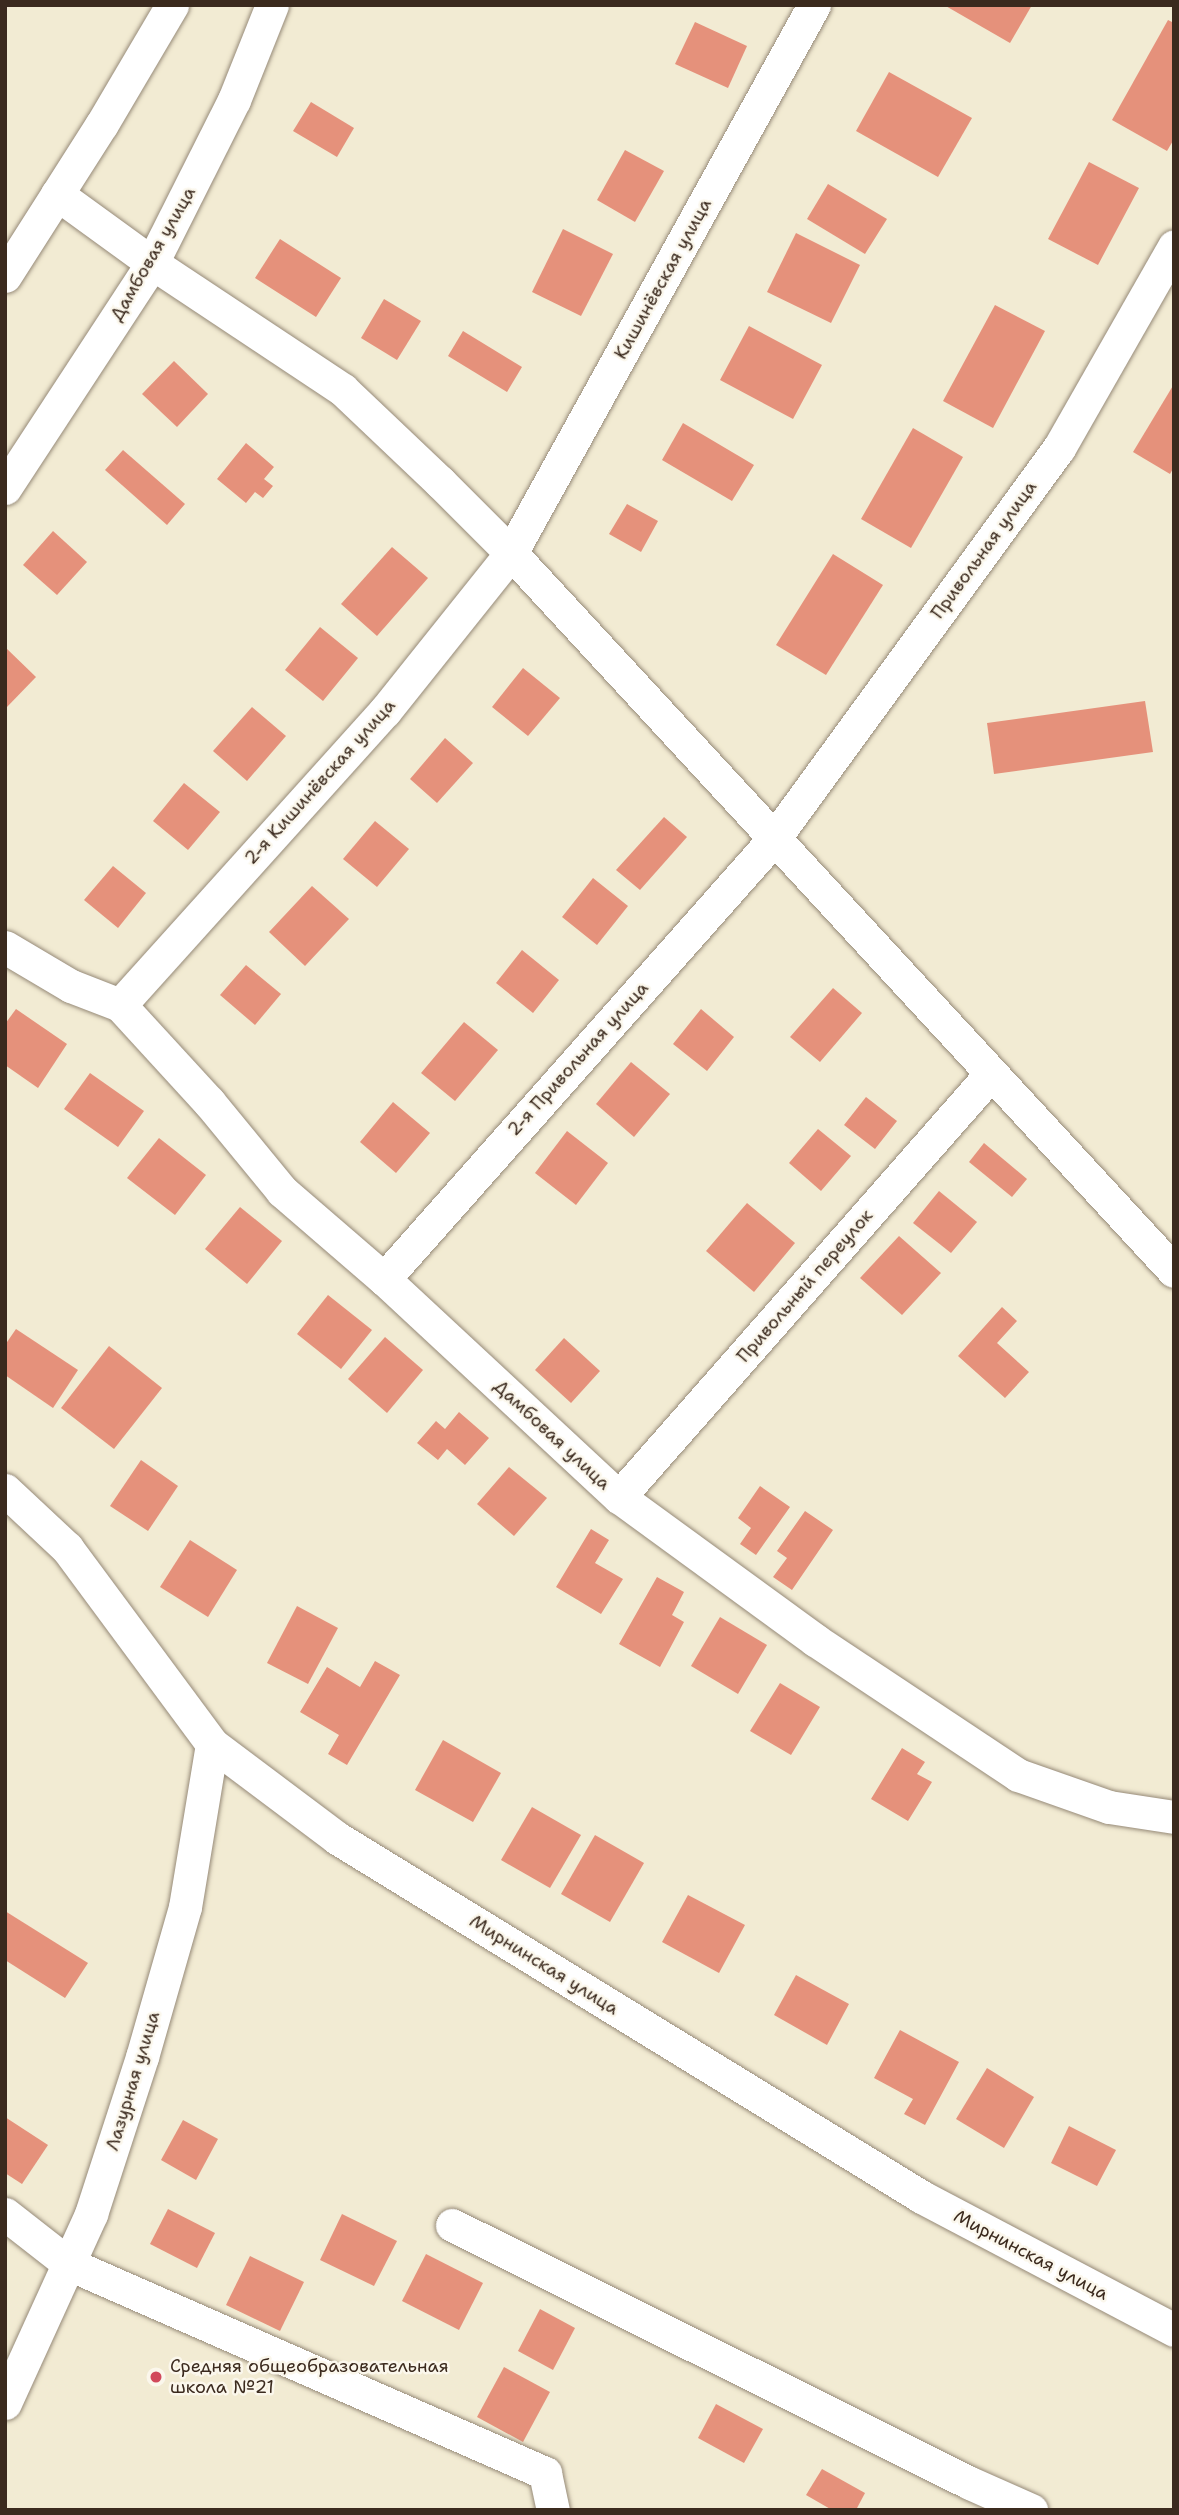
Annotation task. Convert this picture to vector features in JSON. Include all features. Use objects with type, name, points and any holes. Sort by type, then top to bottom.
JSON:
[{"type":"street","points":[[5,276],[172,5]]},
{"type":"street","name":"Дамбовая улица","points":[[5,488],[152,263],[234,100],[272,5]]},
{"type":"street","name":"Кишинёвская улица","points":[[511,553],[814,5]]},
{"type":"street","points":[[57,194],[152,263],[343,390],[511,553],[773,840],[1174,1271]]},
{"type":"street","name":"Привольная улица","points":[[773,840],[1059,448],[1174,246]]},
{"type":"street","name":"2-я Кишинёвская улица","points":[[120,1004],[385,711],[511,553]]},
{"type":"street","name":"2-я Привольная улица","points":[[384,1279],[773,840]]},
{"type":"street","name":"Дамбовая улица","points":[[5,947],[71,986],[120,1004],[209,1102],[282,1191],[384,1279],[619,1497],[815,1640],[1018,1775],[1109,1807],[1174,1817]]},
{"type":"street","name":"Привольный переулок","points":[[619,1497],[990,1075]]},
{"type":"street","name":"Мирнинская улица","points":[[5,1490],[68,1548],[212,1744],[337,1838],[922,2197],[1174,2330]]},
{"type":"street","name":"Лазурная улица","points":[[5,2403],[91,2214],[134,2083],[185,1907],[212,1744]]},
{"type":"street","points":[[5,2214],[69,2264],[545,2473],[553,2510]]},
{"type":"street","points":[[452,2225],[970,2483],[1031,2510]]},
{"type":"building","points":[[944,5],[1032,5],[1010,43]]},
{"type":"building","points":[[1168,20],[1174,23],[1174,139],[1167,151],[1112,120]]},
{"type":"building","points":[[695,22],[747,46],[728,88],[675,64]]},
{"type":"building","points":[[889,72],[972,118],[938,177],[856,131]]},
{"type":"building","points":[[311,102],[354,128],[337,157],[293,131]]},
{"type":"building","points":[[625,150],[664,171],[635,222],[597,200]]},
{"type":"building","points":[[1089,162],[1139,188],[1098,265],[1048,239]]},
{"type":"building","points":[[828,184],[887,219],[865,254],[807,219]]},
{"type":"building","points":[[563,229],[613,254],[581,316],[532,292]]},
{"type":"building","points":[[796,233],[860,265],[831,323],[767,292]]},
{"type":"building","points":[[280,239],[341,278],[316,317],[255,278]]},
{"type":"building","points":[[384,299],[421,321],[397,360],[361,338]]},
{"type":"building","points":[[995,305],[1045,331],[993,428],[943,401]]},
{"type":"building","points":[[749,326],[822,365],[793,419],[720,380]]},
{"type":"building","points":[[463,331],[522,367],[507,392],[448,356]]},
{"type":"building","points":[[174,361],[208,394],[177,427],[142,394]]},
{"type":"building","points":[[1174,384],[1174,467],[1170,474],[1133,452]]},
{"type":"building","points":[[683,423],[754,465],[732,501],[662,460]]},
{"type":"building","points":[[913,428],[963,457],[911,548],[861,519]]},
{"type":"building","points":[[246,443],[274,467],[264,479],[273,486],[263,498],[255,492],[246,503],[217,479]]},
{"type":"building","points":[[123,450],[185,504],[167,525],[105,470]]},
{"type":"building","points":[[627,504],[658,521],[641,552],[609,534]]},
{"type":"building","points":[[53,531],[87,562],[57,595],[23,565]]},
{"type":"building","points":[[392,547],[428,578],[377,636],[341,604]]},
{"type":"building","points":[[833,554],[883,585],[826,675],[776,645]]},
{"type":"building","points":[[320,627],[358,658],[323,701],[285,670]]},
{"type":"building","points":[[5,647],[36,677],[5,709]]},
{"type":"building","points":[[523,668],[560,698],[528,736],[492,707]]},
{"type":"building","points":[[1145,701],[1153,752],[994,774],[987,723]]},
{"type":"building","points":[[252,707],[286,736],[247,781],[213,751]]},
{"type":"building","points":[[445,738],[473,763],[437,803],[410,779]]},
{"type":"building","points":[[184,783],[220,812],[188,850],[153,821]]},
{"type":"building","points":[[664,817],[687,837],[640,890],[616,870]]},
{"type":"building","points":[[375,821],[409,849],[377,887],[343,859]]},
{"type":"building","points":[[113,866],[146,893],[118,928],[84,900]]},
{"type":"building","points":[[593,878],[628,906],[597,945],[562,917]]},
{"type":"building","points":[[312,886],[349,919],[305,966],[269,932]]},
{"type":"building","points":[[522,950],[559,980],[533,1013],[496,983]]},
{"type":"building","points":[[246,965],[281,994],[255,1025],[220,995]]},
{"type":"building","points":[[833,988],[862,1013],[820,1062],[790,1037]]},
{"type":"building","points":[[16,1009],[67,1044],[38,1088],[5,1065],[5,1024]]},
{"type":"building","points":[[701,1009],[734,1037],[707,1071],[673,1044]]},
{"type":"building","points":[[464,1022],[498,1050],[455,1101],[421,1073]]},
{"type":"building","points":[[631,1062],[670,1094],[634,1137],[596,1104]]},
{"type":"building","points":[[90,1073],[144,1111],[118,1147],[64,1109]]},
{"type":"building","points":[[866,1097],[897,1121],[875,1149],[844,1125]]},
{"type":"building","points":[[393,1102],[430,1133],[396,1173],[360,1142]]},
{"type":"building","points":[[818,1129],[851,1156],[821,1191],[789,1163]]},
{"type":"building","points":[[567,1131],[608,1163],[576,1205],[535,1173]]},
{"type":"building","points":[[159,1138],[206,1175],[175,1215],[127,1178]]},
{"type":"building","points":[[984,1143],[1027,1179],[1012,1197],[969,1162]]},
{"type":"building","points":[[939,1191],[977,1222],[951,1253],[913,1223]]},
{"type":"building","points":[[747,1203],[795,1243],[754,1292],[706,1251]]},
{"type":"building","points":[[240,1207],[282,1241],[247,1284],[205,1249]]},
{"type":"building","points":[[899,1236],[941,1273],[902,1315],[860,1278]]},
{"type":"building","points":[[328,1295],[372,1330],[341,1369],[297,1334]]},
{"type":"building","points":[[1002,1307],[1017,1321],[997,1343],[1029,1372],[1005,1398],[958,1356]]},
{"type":"building","points":[[16,1329],[78,1370],[53,1408],[5,1375],[5,1345]]},
{"type":"building","points":[[385,1337],[423,1370],[387,1413],[348,1379]]},
{"type":"building","points":[[564,1338],[600,1371],[571,1403],[535,1370]]},
{"type":"building","points":[[109,1346],[162,1388],[114,1449],[61,1408]]},
{"type":"building","points":[[459,1412],[489,1438],[465,1465],[447,1449],[438,1460],[417,1443],[436,1421],[445,1429]]},
{"type":"building","points":[[141,1460],[178,1486],[148,1531],[110,1506]]},
{"type":"building","points":[[509,1467],[547,1498],[514,1536],[477,1504]]},
{"type":"building","points":[[760,1486],[790,1507],[756,1555],[740,1544],[751,1528],[738,1518]]},
{"type":"building","points":[[805,1511],[833,1530],[792,1590],[773,1577],[787,1558],[777,1551]]},
{"type":"building","points":[[591,1529],[609,1540],[595,1563],[623,1579],[601,1614],[556,1587]]},
{"type":"building","points":[[190,1540],[237,1570],[208,1617],[160,1587]]},
{"type":"building","points":[[657,1577],[684,1592],[672,1615],[684,1622],[660,1667],[619,1644]]},
{"type":"building","points":[[297,1606],[338,1628],[308,1684],[267,1663]]},
{"type":"building","points":[[720,1617],[767,1645],[738,1694],[691,1666]]},
{"type":"building","points":[[375,1661],[400,1675],[347,1765],[328,1754],[339,1735],[300,1712],[327,1667],[360,1687]]},
{"type":"building","points":[[780,1683],[820,1707],[791,1755],[750,1731]]},
{"type":"building","points":[[443,1740],[501,1773],[473,1822],[415,1790]]},
{"type":"building","points":[[902,1748],[925,1762],[917,1774],[932,1782],[908,1821],[871,1799]]},
{"type":"building","points":[[532,1807],[581,1835],[550,1888],[501,1860]]},
{"type":"building","points":[[595,1835],[644,1863],[610,1922],[561,1894]]},
{"type":"building","points":[[688,1895],[745,1925],[719,1973],[662,1942]]},
{"type":"building","points":[[5,1911],[88,1963],[65,1998],[5,1960]]},
{"type":"building","points":[[796,1975],[849,2004],[827,2045],[774,2015]]},
{"type":"building","points":[[900,2030],[959,2062],[925,2125],[904,2114],[913,2099],[874,2078]]},
{"type":"building","points":[[987,2068],[1034,2097],[1004,2148],[956,2119]]},
{"type":"building","points":[[5,2117],[48,2145],[22,2184],[5,2173]]},
{"type":"building","points":[[183,2120],[218,2139],[196,2180],[161,2160]]},
{"type":"building","points":[[1069,2126],[1116,2150],[1097,2186],[1051,2163]]},
{"type":"building","points":[[168,2209],[215,2233],[197,2268],[150,2244]]},
{"type":"building","points":[[342,2214],[397,2241],[374,2286],[320,2260]]},
{"type":"building","points":[[426,2254],[483,2283],[459,2330],[402,2301]]},
{"type":"building","points":[[250,2256],[304,2282],[280,2331],[226,2305]]},
{"type":"building","points":[[540,2309],[575,2328],[553,2370],[518,2351]]},
{"type":"building","points":[[504,2367],[550,2392],[523,2442],[477,2417]]},
{"type":"building","points":[[716,2404],[763,2429],[744,2463],[698,2438]]},
{"type":"building","points":[[822,2469],[865,2493],[856,2510],[832,2510],[806,2495]]},
{"type":"place","name":"Средняя общеобразовательная школа №21","points":[[156,2377]]}]
